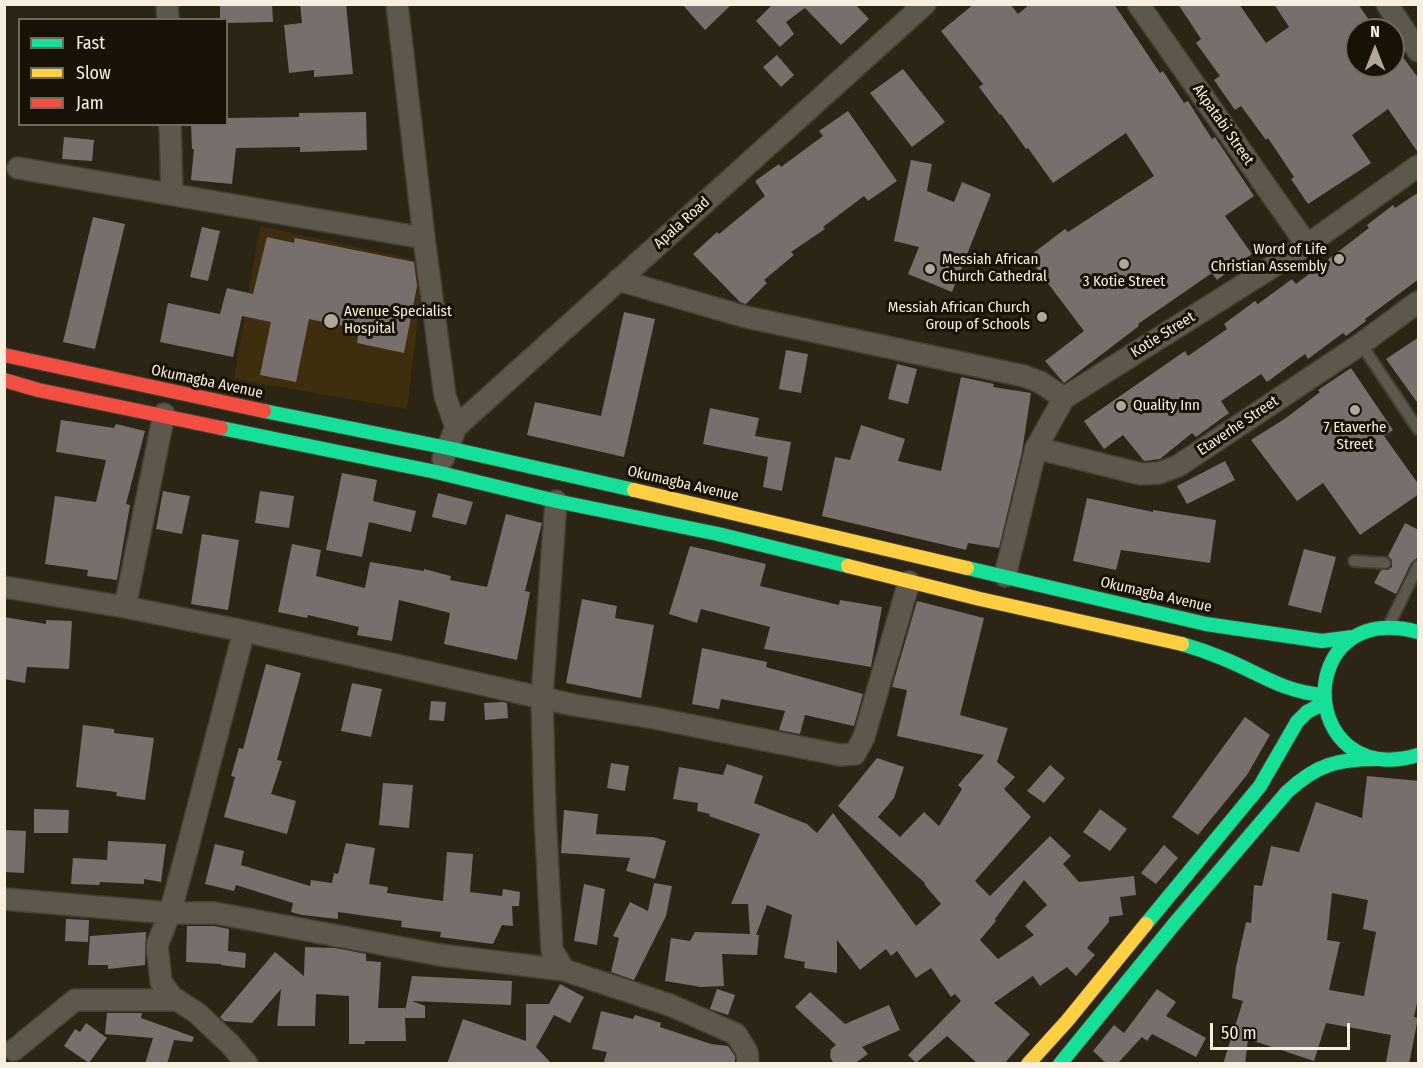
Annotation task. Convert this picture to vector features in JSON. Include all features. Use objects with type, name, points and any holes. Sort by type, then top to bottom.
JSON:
[{"type":"main road","name":"Okumagba Avenue","points":[[4,354],[200,398],[448,448],[1206,624],[1322,640],[1353,638]]},
{"type":"main road","points":[[4,381],[718,534],[909,582],[1185,645],[1223,658],[1282,687],[1324,699]]},
{"type":"main road","points":[[1378,759],[1362,754],[1348,745],[1332,726],[1324,699],[1327,673],[1337,653],[1353,638],[1370,630],[1389,626],[1419,632]]},
{"type":"main road","points":[[1028,1064],[1067,1021],[1260,786],[1297,722],[1324,699]]},
{"type":"main road","points":[[1060,1064],[1228,860],[1294,785],[1332,762],[1349,759],[1399,760],[1419,755]]},
{"type":"street","points":[[397,4],[445,396],[456,427]]},
{"type":"street","name":"Apala Road","points":[[436,472],[456,427],[925,4]]},
{"type":"street","name":"Akpatabi Street","points":[[1138,4],[1307,245]]},
{"type":"street","points":[[1387,4],[1419,51]]},
{"type":"street","points":[[170,126],[172,194]]},
{"type":"street","name":"Kotie Street","points":[[1005,576],[1036,448],[1064,398],[1307,245],[1419,166]]},
{"type":"street","points":[[18,168],[424,238]]},
{"type":"street","points":[[618,280],[746,317],[1024,376],[1041,382],[1064,398]]},
{"type":"street","name":"Etaverhe Street","points":[[1036,448],[1141,474],[1159,472],[1178,466],[1361,344],[1419,302]]},
{"type":"street","points":[[125,607],[164,414]]},
{"type":"street","points":[[556,501],[542,697],[552,950],[564,970]]},
{"type":"street","points":[[4,587],[125,607],[244,631],[574,705],[654,718],[840,755],[855,754],[864,737],[909,582]]},
{"type":"street","points":[[244,631],[170,913],[157,945],[161,982],[177,1000],[197,1013],[230,1044],[247,1064]]},
{"type":"street","points":[[4,899],[170,913],[215,913],[441,955],[564,970],[670,1005],[736,1034],[747,1052],[748,1064]]},
{"type":"street","points":[[14,1050],[75,1000],[177,1000]]},
{"type":"lane","points":[[1361,344],[1419,429]]},
{"type":"lane","points":[[1354,561],[1385,563]]},
{"type":"lane","points":[[1389,626],[1417,565]]},
{"type":"shaded area","name":"Avenue Specialist Hospital","points":[[260,226],[425,262],[407,409],[234,379]]},
{"type":"building","points":[[220,4],[272,4],[273,22],[228,23],[228,18],[220,18]]},
{"type":"building","points":[[300,4],[346,4],[353,74],[314,77],[314,70],[289,73],[284,25],[302,23]]},
{"type":"building","points":[[682,4],[732,4],[705,30]]},
{"type":"building","points":[[773,4],[855,4],[869,19],[841,45],[805,8],[786,22],[794,34],[780,47],[756,21]]},
{"type":"building","points":[[974,4],[1010,4],[1018,14],[1030,4],[1114,4],[1160,73],[1163,71],[1184,103],[1188,101],[1212,139],[1215,137],[1254,196],[1225,216],[1252,254],[1217,280],[1212,273],[1138,324],[1139,326],[1064,383],[1045,361],[1084,331],[1028,257],[1065,229],[1068,232],[1154,176],[1126,133],[1053,183],[979,87],[983,84],[941,31]]},
{"type":"building","points":[[1178,4],[1239,4],[1266,43],[1289,27],[1274,4],[1358,4],[1368,18],[1345,18],[1345,78],[1405,78],[1405,60],[1419,79],[1419,154],[1388,109],[1352,135],[1371,163],[1308,204],[1291,179],[1294,177],[1268,138],[1266,140],[1241,106],[1235,110],[1214,80],[1220,76],[1196,43],[1201,39]]},
{"type":"building","points":[[777,55],[794,75],[781,87],[763,67]]},
{"type":"building","points":[[903,69],[945,122],[912,147],[870,93]]},
{"type":"building","points":[[848,111],[897,181],[868,201],[864,196],[823,227],[825,229],[791,252],[794,255],[764,280],[767,283],[746,304],[740,302],[693,254],[717,232],[719,234],[765,196],[755,181],[779,164],[781,167],[823,136],[819,131]]},
{"type":"building","points":[[366,112],[367,150],[300,152],[300,147],[236,148],[232,184],[191,180],[194,149],[192,149],[191,126],[228,126],[228,118],[299,117],[299,113]]},
{"type":"building","points":[[64,137],[94,140],[92,161],[62,159]]},
{"type":"building","points":[[911,160],[932,164],[927,191],[954,202],[962,182],[991,194],[952,292],[908,274],[919,247],[894,241]]},
{"type":"building","points":[[1419,192],[1419,279],[1346,336],[1343,333],[1308,359],[1305,354],[1267,382],[1261,374],[1221,401],[1229,413],[1196,437],[1192,433],[1160,459],[1144,461],[1123,435],[1104,449],[1084,421],[1185,351],[1188,356],[1227,329],[1224,324],[1255,301],[1258,304],[1292,279],[1296,284],[1369,228],[1367,225],[1393,205],[1395,208]]},
{"type":"building","points":[[93,217],[125,224],[95,349],[63,342]]},
{"type":"building","points":[[202,227],[220,231],[208,281],[190,277]]},
{"type":"building","points":[[267,237],[294,243],[295,238],[414,262],[417,286],[404,353],[357,343],[359,329],[309,319],[296,382],[260,375],[271,322],[242,316],[233,357],[160,342],[168,303],[220,314],[227,288],[253,294]]},
{"type":"building","points":[[624,312],[655,319],[624,457],[527,435],[535,402],[601,416]]},
{"type":"building","points":[[1419,337],[1419,405],[1386,359]]},
{"type":"building","points":[[786,350],[808,354],[801,393],[779,389]]},
{"type":"building","points":[[897,364],[917,369],[908,404],[888,399]]},
{"type":"building","points":[[1351,368],[1393,430],[1384,436],[1419,485],[1419,494],[1360,535],[1323,483],[1297,501],[1251,440],[1286,418],[1320,392],[1318,390]]},
{"type":"building","points":[[961,377],[994,384],[993,387],[1031,393],[1022,452],[999,548],[968,543],[966,550],[822,516],[835,457],[850,460],[861,425],[905,439],[898,461],[941,471]]},
{"type":"building","points":[[710,408],[759,418],[755,436],[791,442],[782,491],[763,487],[768,457],[703,444]]},
{"type":"building","points":[[61,420],[114,428],[116,424],[145,431],[126,504],[130,505],[117,580],[87,576],[88,570],[45,564],[55,496],[96,502],[106,460],[56,452]]},
{"type":"building","points":[[1225,461],[1235,480],[1187,504],[1177,486]]},
{"type":"building","points":[[342,473],[377,480],[373,501],[416,511],[411,532],[369,522],[362,557],[326,550]]},
{"type":"building","points":[[163,491],[190,496],[182,534],[156,529]]},
{"type":"building","points":[[260,491],[294,496],[289,528],[255,523]]},
{"type":"building","points":[[438,493],[473,502],[466,525],[432,517]]},
{"type":"building","points":[[1087,498],[1153,512],[1153,510],[1216,520],[1210,563],[1121,550],[1116,570],[1073,561]]},
{"type":"building","points":[[506,514],[542,523],[525,591],[530,592],[517,660],[444,644],[450,613],[399,600],[392,641],[357,635],[359,627],[308,615],[307,618],[278,612],[292,544],[321,550],[316,576],[365,588],[370,562],[424,571],[424,569],[451,576],[450,580],[487,587]]},
{"type":"building","points":[[1405,523],[1419,530],[1419,556],[1411,563],[1396,594],[1374,583],[1381,570],[1388,570],[1392,567],[1392,560],[1388,556]]},
{"type":"building","points":[[202,534],[239,540],[228,610],[191,604]]},
{"type":"building","points":[[690,546],[766,564],[760,586],[839,605],[840,600],[882,607],[871,667],[764,649],[770,627],[701,609],[697,623],[669,614]]},
{"type":"building","points":[[1304,549],[1336,557],[1321,613],[1288,605]]},
{"type":"building","points":[[582,599],[617,606],[615,618],[654,625],[641,698],[566,683]]},
{"type":"building","points":[[917,601],[984,618],[960,715],[1008,727],[997,762],[1015,777],[1004,789],[1031,817],[975,881],[990,896],[1050,836],[1071,856],[1063,864],[1079,882],[1134,876],[1136,895],[1120,897],[1123,915],[1109,917],[1109,922],[1087,948],[1095,955],[1076,976],[1067,967],[1040,986],[1033,976],[994,1003],[1030,1034],[1004,1064],[978,1064],[947,1036],[916,1063],[908,1055],[961,1001],[955,994],[951,997],[931,968],[916,978],[897,951],[891,956],[886,949],[860,970],[837,940],[837,973],[804,968],[805,962],[784,958],[792,915],[767,905],[756,935],[759,935],[757,955],[722,954],[724,986],[701,987],[665,981],[671,938],[690,941],[695,932],[750,934],[748,904],[731,904],[760,834],[697,811],[698,803],[673,799],[679,767],[723,775],[727,764],[763,776],[754,803],[807,824],[817,833],[833,813],[916,926],[941,904],[925,883],[838,806],[877,758],[904,767],[894,798],[878,817],[900,837],[924,812],[939,826],[962,789],[958,785],[984,755],[897,736],[907,690],[892,687]],"holes":[[[1024,880],[1047,905],[1025,926],[1034,935],[998,959],[980,940]]]},
{"type":"building","points":[[4,617],[46,624],[46,620],[72,621],[69,669],[27,667],[25,683],[4,679]]},
{"type":"building","points":[[702,648],[767,662],[766,667],[863,694],[854,726],[805,715],[800,734],[779,730],[785,711],[721,699],[719,709],[692,704]]},
{"type":"building","points":[[266,664],[301,673],[277,760],[282,761],[271,794],[296,801],[287,834],[224,817],[235,777],[231,776],[239,748],[243,749]]},
{"type":"building","points":[[352,683],[382,689],[371,737],[341,731]]},
{"type":"building","points":[[431,701],[446,702],[444,721],[429,720]]},
{"type":"building","points":[[484,703],[507,703],[508,718],[485,720]]},
{"type":"building","points":[[1245,717],[1270,735],[1247,775],[1198,835],[1172,817]]},
{"type":"building","points":[[83,725],[114,729],[114,733],[154,738],[145,800],[116,796],[117,792],[76,787]]},
{"type":"building","points":[[611,763],[629,766],[625,791],[607,788]]},
{"type":"building","points":[[1050,765],[1065,778],[1044,803],[1027,791]]},
{"type":"building","points":[[1367,776],[1419,781],[1419,994],[1414,1017],[1418,1018],[1409,1064],[1386,1062],[1391,1035],[1326,1023],[1314,1061],[1248,1039],[1245,1064],[1223,1064],[1243,1001],[1232,998],[1246,922],[1251,923],[1254,885],[1262,886],[1271,846],[1299,852],[1316,802],[1362,818]],"holes":[[[1332,893],[1368,900],[1363,929],[1376,932],[1364,996],[1329,990],[1340,942],[1327,940]]]},
{"type":"building","points":[[383,783],[413,785],[409,828],[379,825]]},
{"type":"building","points":[[34,809],[69,810],[68,833],[34,833]]},
{"type":"building","points":[[1100,809],[1127,829],[1110,851],[1083,832]]},
{"type":"building","points":[[564,810],[598,814],[596,834],[653,837],[666,841],[655,879],[626,871],[630,858],[561,853]]},
{"type":"building","points":[[4,830],[26,831],[24,873],[4,872]]},
{"type":"building","points":[[108,841],[166,844],[161,882],[144,879],[144,884],[100,882],[99,885],[71,884],[73,858],[107,860]]},
{"type":"building","points":[[346,843],[375,848],[369,884],[388,887],[387,893],[443,901],[447,852],[473,854],[470,892],[502,896],[503,889],[520,892],[519,906],[512,906],[513,926],[502,925],[493,944],[440,937],[441,932],[401,927],[402,921],[338,912],[338,919],[302,915],[291,912],[293,903],[236,885],[234,891],[205,884],[215,844],[244,851],[241,865],[310,886],[311,880],[332,883],[334,873],[338,874]]},
{"type":"building","points":[[1164,845],[1178,858],[1156,884],[1141,873]]},
{"type":"building","points":[[654,883],[672,886],[666,916],[634,980],[611,972],[619,938],[613,936],[630,902],[648,911]]},
{"type":"building","points":[[584,884],[605,889],[597,945],[574,941]]},
{"type":"building","points":[[66,919],[89,920],[88,942],[65,941]]},
{"type":"building","points":[[187,926],[214,926],[229,929],[228,951],[246,953],[245,968],[186,962]]},
{"type":"building","points":[[146,932],[145,965],[108,969],[108,965],[88,965],[90,936]]},
{"type":"building","points":[[305,947],[335,948],[366,954],[366,961],[381,962],[378,1008],[405,1008],[405,1011],[412,976],[512,981],[511,1005],[412,1001],[425,1006],[425,1018],[405,1018],[406,1041],[365,1041],[365,1044],[349,1044],[349,996],[316,994],[315,1026],[277,1026],[281,989],[252,1023],[224,1021],[220,1017],[275,952],[304,976]]},
{"type":"building","points":[[560,984],[584,997],[570,1023],[554,1015],[536,1047],[552,1064],[447,1064],[463,1019],[526,1041],[526,1004],[549,1004]]},
{"type":"building","points":[[717,989],[735,995],[728,1015],[710,1009]]},
{"type":"building","points":[[1157,989],[1176,1002],[1166,1016],[1206,1038],[1196,1057],[1152,1034],[1147,1041],[1142,1037],[1117,1064],[1107,1064],[1093,1051],[1114,1025],[1124,1033]]},
{"type":"building","points":[[810,992],[845,1024],[889,1005],[900,1030],[862,1047],[868,1054],[854,1064],[834,1064],[830,1057],[831,1049],[836,1045],[795,1007]]},
{"type":"building","points":[[601,1011],[633,1019],[635,1015],[661,1023],[660,1027],[711,1044],[728,1046],[735,1056],[735,1064],[603,1064],[607,1052],[592,1049]]},
{"type":"building","points":[[107,1013],[142,1013],[141,1018],[194,1037],[192,1042],[174,1040],[167,1064],[145,1064],[153,1038],[105,1034]]},
{"type":"building","points":[[86,1023],[107,1038],[89,1063],[64,1046],[75,1029],[80,1032]]},
{"type":"traffic: fast","points":[[264,411],[448,448],[634,490]]},
{"type":"traffic: fast","points":[[221,428],[436,472],[556,501],[718,534],[848,566]]},
{"type":"traffic: fast","points":[[967,568],[1206,624],[1322,641],[1353,637]]},
{"type":"traffic: fast","points":[[1418,632],[1377,629],[1347,642],[1330,665],[1325,694],[1331,723],[1349,746],[1378,759],[1418,755]]},
{"type":"traffic: fast","points":[[1182,644],[1222,658],[1294,690],[1323,695]]},
{"type":"traffic: fast","points":[[1146,924],[1260,786],[1297,722],[1307,712],[1324,703]]},
{"type":"traffic: fast","points":[[1060,1064],[1175,923],[1287,792],[1308,775],[1329,765],[1351,760],[1378,759]]},
{"type":"traffic: slow","points":[[634,490],[967,568]]},
{"type":"traffic: slow","points":[[848,566],[980,599],[1182,644]]},
{"type":"traffic: slow","points":[[1028,1064],[1067,1021],[1146,924]]},
{"type":"traffic: jam","points":[[4,355],[264,411]]},
{"type":"traffic: jam","points":[[4,380],[38,390],[221,428]]},
{"type":"place","name":"Word of Life Christian Assembly","points":[[1339,259]]},
{"type":"place","name":"3 Kotie Street","points":[[1124,264]]},
{"type":"place","name":"Messiah African Church Cathedral","points":[[930,269]]},
{"type":"place","name":"Messiah African Church Group of Schools","points":[[1042,317]]},
{"type":"place","name":"Avenue Specialist Hospital","points":[[331,321]]},
{"type":"place","name":"Quality Inn","points":[[1121,406]]},
{"type":"place","name":"7 Etaverhe Street","points":[[1355,410]]}]
